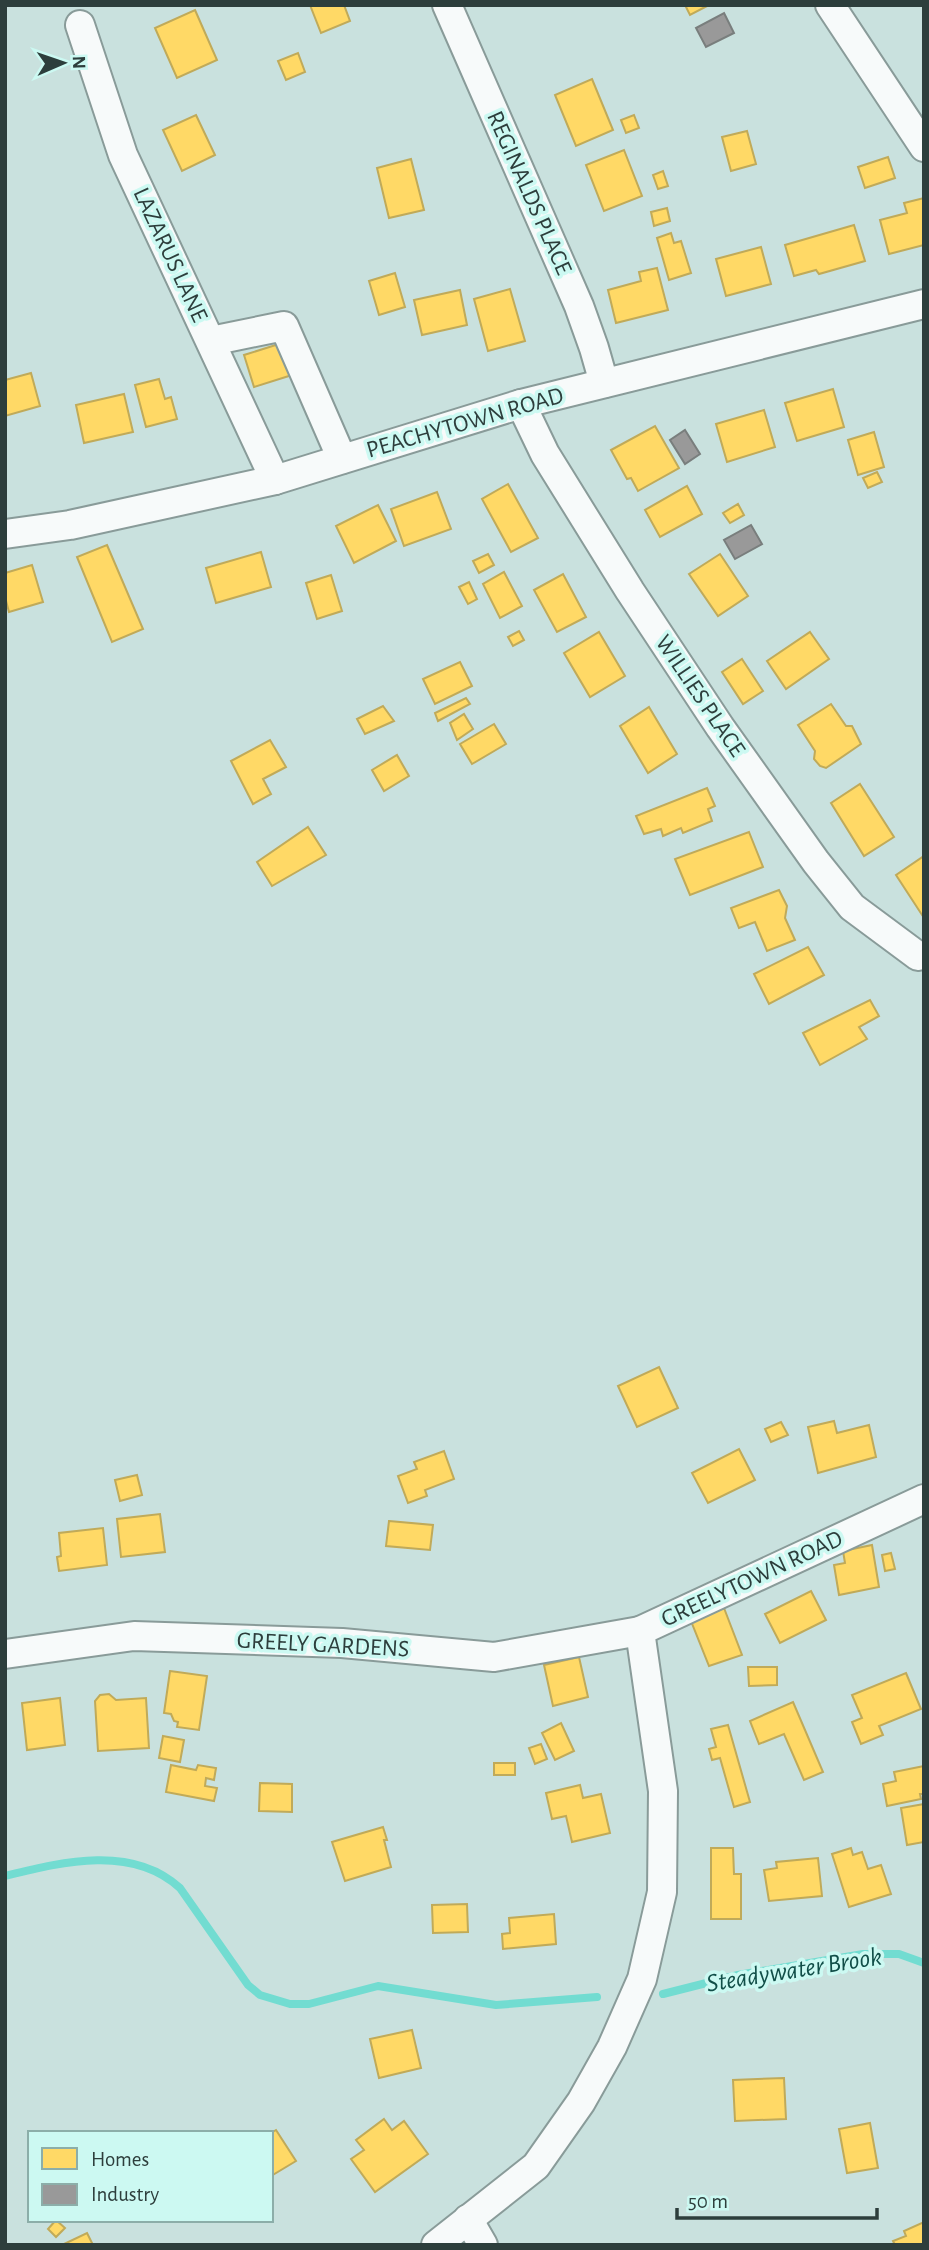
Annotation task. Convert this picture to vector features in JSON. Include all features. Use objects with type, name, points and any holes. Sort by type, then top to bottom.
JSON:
[{"type":"street","name":"REGINALDS PLACE","points":[[447,5],[579,306],[604,383]]},
{"type":"street","points":[[830,5],[924,146]]},
{"type":"street","name":"LAZARUS LANE","points":[[80,25],[123,155],[275,480]]},
{"type":"street","name":"PEACHYTOWN ROAD","points":[[5,534],[70,525],[275,480],[520,404],[924,304]]},
{"type":"street","points":[[211,341],[284,326],[342,459]]},
{"type":"street","name":"WILLIES PLACE","points":[[520,404],[545,454],[630,592],[720,727],[816,862],[852,907],[918,956]]},
{"type":"street","name":"GREELYTOWN ROAD","points":[[436,2245],[536,2166],[587,2091],[612,2047],[642,1979],[662,1892],[663,1791],[639,1631],[924,1499]]},
{"type":"street","name":"GREELY GARDENS","points":[[5,1654],[134,1636],[342,1643],[494,1657],[639,1631]]},
{"type":"street","points":[[468,2219],[484,2245]]},
{"type":"building: Homes","points":[[310,5],[344,5],[350,21],[321,33]]},
{"type":"building: Homes","points":[[685,5],[709,5],[690,15]]},
{"type":"building: Homes","points":[[195,10],[217,60],[177,78],[155,28]]},
{"type":"building: Homes","points":[[298,53],[305,72],[286,80],[278,61]]},
{"type":"building: Homes","points":[[592,79],[613,130],[576,146],[555,95]]},
{"type":"building: Homes","points":[[196,115],[215,155],[182,171],[163,130]]},
{"type":"building: Homes","points":[[634,115],[639,128],[626,133],[621,120]]},
{"type":"building: Homes","points":[[747,131],[756,164],[731,171],[722,137]]},
{"type":"building: Homes","points":[[624,150],[642,196],[604,211],[586,165]]},
{"type":"building: Homes","points":[[888,157],[895,178],[865,188],[858,167]]},
{"type":"building: Homes","points":[[411,159],[424,210],[389,218],[377,168]]},
{"type":"building: Homes","points":[[663,171],[668,186],[658,189],[653,175]]},
{"type":"building: Homes","points":[[924,198],[924,245],[889,254],[880,220],[907,213],[904,203]]},
{"type":"building: Homes","points":[[667,208],[670,221],[654,226],[651,212]]},
{"type":"building: Homes","points":[[854,225],[865,261],[819,274],[816,270],[794,276],[785,245]]},
{"type":"building: Homes","points":[[671,233],[674,243],[681,241],[691,273],[669,280],[657,238]]},
{"type":"building: Homes","points":[[761,247],[771,284],[726,296],[716,259]]},
{"type":"building: Homes","points":[[657,268],[668,310],[616,323],[608,290],[641,281],[639,272]]},
{"type":"building: Homes","points":[[395,273],[405,307],[379,315],[369,281]]},
{"type":"building: Homes","points":[[510,289],[525,341],[488,351],[474,299]]},
{"type":"building: Homes","points":[[460,290],[467,325],[422,335],[414,300]]},
{"type":"building: Homes","points":[[282,343],[292,375],[254,387],[244,355]]},
{"type":"building: Homes","points":[[31,373],[40,406],[5,416],[5,380]]},
{"type":"building: Homes","points":[[159,379],[165,399],[171,397],[177,419],[146,427],[135,385]]},
{"type":"building: Homes","points":[[833,389],[844,427],[797,441],[785,403]]},
{"type":"building: Homes","points":[[124,394],[133,432],[84,443],[76,405]]},
{"type":"building: Homes","points":[[764,410],[775,447],[727,462],[716,424]]},
{"type":"building: Homes","points":[[655,426],[679,468],[638,491],[631,478],[627,479],[611,450]]},
{"type":"building: Homes","points":[[874,432],[884,467],[858,475],[848,440]]},
{"type":"building: Homes","points":[[877,472],[882,482],[868,488],[863,478]]},
{"type":"building: Homes","points":[[508,484],[538,538],[511,552],[482,499]]},
{"type":"building: Homes","points":[[687,486],[702,514],[660,537],[645,510]]},
{"type":"building: Homes","points":[[437,492],[451,529],[404,546],[391,509]]},
{"type":"building: Homes","points":[[738,504],[744,515],[730,523],[723,513]]},
{"type":"building: Homes","points":[[378,505],[396,541],[354,563],[336,526]]},
{"type":"building: Homes","points":[[107,545],[143,629],[112,642],[77,557]]},
{"type":"building: Homes","points":[[261,552],[271,587],[216,603],[206,568]]},
{"type":"building: Homes","points":[[488,554],[494,565],[479,573],[473,561]]},
{"type":"building: Homes","points":[[720,554],[748,596],[718,616],[689,574]]},
{"type":"building: Homes","points":[[32,565],[43,602],[9,612],[5,597],[5,573]]},
{"type":"building: Homes","points":[[504,572],[522,606],[500,618],[483,584]]},
{"type":"building: Homes","points":[[563,574],[586,617],[557,632],[534,590]]},
{"type":"building: Homes","points":[[331,575],[342,611],[317,619],[306,583]]},
{"type":"building: Homes","points":[[469,582],[477,599],[468,604],[459,587]]},
{"type":"building: Homes","points":[[519,631],[524,640],[513,646],[508,637]]},
{"type":"building: Homes","points":[[599,632],[625,676],[590,697],[564,653]]},
{"type":"building: Homes","points":[[810,632],[829,659],[786,689],[767,661]]},
{"type":"building: Homes","points":[[742,659],[763,691],[743,704],[722,672]]},
{"type":"building: Homes","points":[[460,662],[472,686],[435,704],[423,679]]},
{"type":"building: Homes","points":[[466,698],[470,704],[438,721],[435,713]]},
{"type":"building: Homes","points":[[831,704],[846,726],[852,726],[861,744],[826,768],[814,759],[815,751],[798,725]]},
{"type":"building: Homes","points":[[383,706],[394,721],[365,734],[357,719]]},
{"type":"building: Homes","points":[[649,707],[677,754],[648,773],[620,726]]},
{"type":"building: Homes","points":[[464,714],[473,729],[457,740],[450,723]]},
{"type":"building: Homes","points":[[494,724],[506,744],[472,764],[460,744]]},
{"type":"building: Homes","points":[[270,740],[286,767],[263,779],[271,794],[253,804],[231,761]]},
{"type":"building: Homes","points":[[397,755],[409,776],[384,791],[372,770]]},
{"type":"building: Homes","points":[[860,784],[894,837],[864,856],[831,803]]},
{"type":"building: Homes","points":[[707,788],[715,806],[708,809],[712,821],[683,833],[681,828],[663,836],[661,829],[644,834],[636,816]]},
{"type":"building: Homes","points":[[308,827],[326,855],[272,886],[257,862]]},
{"type":"building: Homes","points":[[749,832],[763,867],[690,895],[675,859]]},
{"type":"building: Homes","points":[[924,856],[924,918],[896,875]]},
{"type":"building: Homes","points":[[779,890],[787,906],[785,918],[795,940],[767,951],[755,922],[739,928],[731,908]]},
{"type":"building: Homes","points":[[808,947],[824,975],[769,1004],[754,974]]},
{"type":"building: Homes","points":[[870,1000],[879,1016],[859,1027],[867,1039],[820,1065],[803,1033]]},
{"type":"building: Homes","points":[[659,1367],[678,1408],[637,1427],[618,1386]]},
{"type":"building: Homes","points":[[834,1421],[837,1433],[869,1425],[876,1457],[818,1473],[808,1427]]},
{"type":"building: Homes","points":[[781,1422],[788,1435],[771,1442],[765,1429]]},
{"type":"building: Homes","points":[[739,1449],[755,1480],[708,1503],[692,1473]]},
{"type":"building: Homes","points":[[444,1451],[454,1479],[425,1490],[427,1496],[408,1503],[398,1476],[417,1469],[414,1462]]},
{"type":"building: Homes","points":[[137,1475],[142,1495],[120,1501],[115,1480]]},
{"type":"building: Homes","points":[[160,1514],[165,1552],[121,1557],[117,1519]]},
{"type":"building: Homes","points":[[389,1521],[433,1525],[430,1550],[386,1546]]},
{"type":"building: Homes","points":[[103,1528],[107,1565],[59,1571],[59,1533]]},
{"type":"building: Homes","points":[[872,1545],[879,1587],[839,1595],[834,1565],[845,1563],[843,1551]]},
{"type":"building: Homes","points":[[891,1553],[895,1569],[885,1571],[882,1555]]},
{"type":"building: Homes","points":[[811,1591],[826,1620],[780,1643],[765,1614]]},
{"type":"building: Homes","points":[[724,1608],[742,1655],[709,1666],[691,1621]]},
{"type":"building: Homes","points":[[579,1657],[588,1697],[553,1706],[544,1665]]},
{"type":"building: Homes","points":[[748,1667],[777,1667],[777,1685],[749,1686]]},
{"type":"building: Homes","points":[[170,1671],[207,1676],[199,1730],[177,1727],[178,1722],[174,1721],[171,1714],[164,1713]]},
{"type":"building: Homes","points":[[906,1673],[921,1709],[879,1726],[883,1735],[861,1744],[852,1722],[862,1718],[852,1695]]},
{"type":"building: Homes","points":[[109,1694],[116,1700],[146,1698],[149,1748],[98,1751],[95,1701],[100,1695]]},
{"type":"building: Homes","points":[[60,1698],[65,1745],[27,1750],[22,1703]]},
{"type":"building: Homes","points":[[793,1702],[823,1772],[804,1780],[784,1734],[759,1744],[750,1721]]},
{"type":"building: Homes","points":[[561,1723],[574,1751],[555,1760],[542,1733]]},
{"type":"building: Homes","points":[[728,1725],[750,1802],[734,1807],[720,1758],[712,1760],[709,1749],[716,1747],[711,1729]]},
{"type":"building: Homes","points":[[163,1736],[184,1740],[180,1762],[159,1758]]},
{"type":"building: Homes","points":[[541,1744],[547,1759],[535,1764],[529,1748]]},
{"type":"building: Homes","points":[[494,1763],[515,1763],[515,1775],[494,1775]]},
{"type":"building: Homes","points":[[171,1765],[196,1770],[198,1765],[216,1768],[214,1780],[206,1778],[205,1786],[217,1788],[214,1801],[166,1792]]},
{"type":"building: Homes","points":[[924,1766],[924,1794],[920,1794],[921,1799],[887,1806],[883,1784],[896,1781],[894,1772]]},
{"type":"building: Homes","points":[[260,1783],[292,1784],[292,1812],[259,1811]]},
{"type":"building: Homes","points":[[580,1785],[583,1798],[601,1794],[610,1833],[572,1842],[566,1816],[552,1819],[546,1793]]},
{"type":"building: Homes","points":[[924,1804],[924,1842],[907,1845],[901,1808]]},
{"type":"building: Homes","points":[[383,1827],[391,1867],[345,1881],[332,1842]]},
{"type":"building: Homes","points":[[711,1848],[733,1848],[734,1874],[741,1874],[741,1919],[711,1919]]},
{"type":"building: Homes","points":[[851,1848],[853,1855],[862,1852],[868,1869],[881,1865],[891,1894],[849,1907],[832,1854]]},
{"type":"building: Homes","points":[[818,1858],[822,1896],[769,1901],[764,1870],[777,1868],[776,1862]]},
{"type":"building: Homes","points":[[467,1904],[468,1932],[433,1933],[432,1905]]},
{"type":"building: Homes","points":[[554,1914],[556,1944],[503,1949],[502,1934],[510,1933],[509,1918]]},
{"type":"building: Homes","points":[[412,2030],[421,2068],[379,2078],[370,2039]]},
{"type":"building: Homes","points":[[784,2078],[786,2119],[735,2121],[733,2080]]},
{"type":"building: Homes","points":[[384,2119],[392,2130],[404,2121],[428,2154],[375,2192],[351,2159],[364,2150],[356,2140]]},
{"type":"building: Homes","points":[[870,2123],[878,2168],[847,2173],[839,2129]]},
{"type":"building: Homes","points":[[276,2130],[296,2161],[273,2175],[273,2132]]},
{"type":"building: Homes","points":[[54,2222],[65,2228],[56,2237],[48,2229]]},
{"type":"building: Homes","points":[[924,2222],[924,2245],[895,2245],[893,2241],[906,2236],[904,2231]]},
{"type":"building: Homes","points":[[87,2233],[93,2245],[62,2245]]},
{"type":"building: Industry","points":[[724,13],[734,33],[706,47],[696,28]]},
{"type":"building: Industry","points":[[685,430],[700,454],[685,464],[670,440]]},
{"type":"building: Industry","points":[[751,525],[762,544],[735,559],[724,540]]},
{"type":"waterway","name":"Steadywater Brook","points":[[5,1876],[96,1860],[119,1861],[161,1874],[180,1888],[248,1985],[260,1995],[290,2004],[309,2004],[378,1986],[496,2005],[597,1997]]},
{"type":"waterway","name":"Steadywater Brook","points":[[663,1994],[738,1975],[863,1954],[899,1954],[924,1963]]}]
